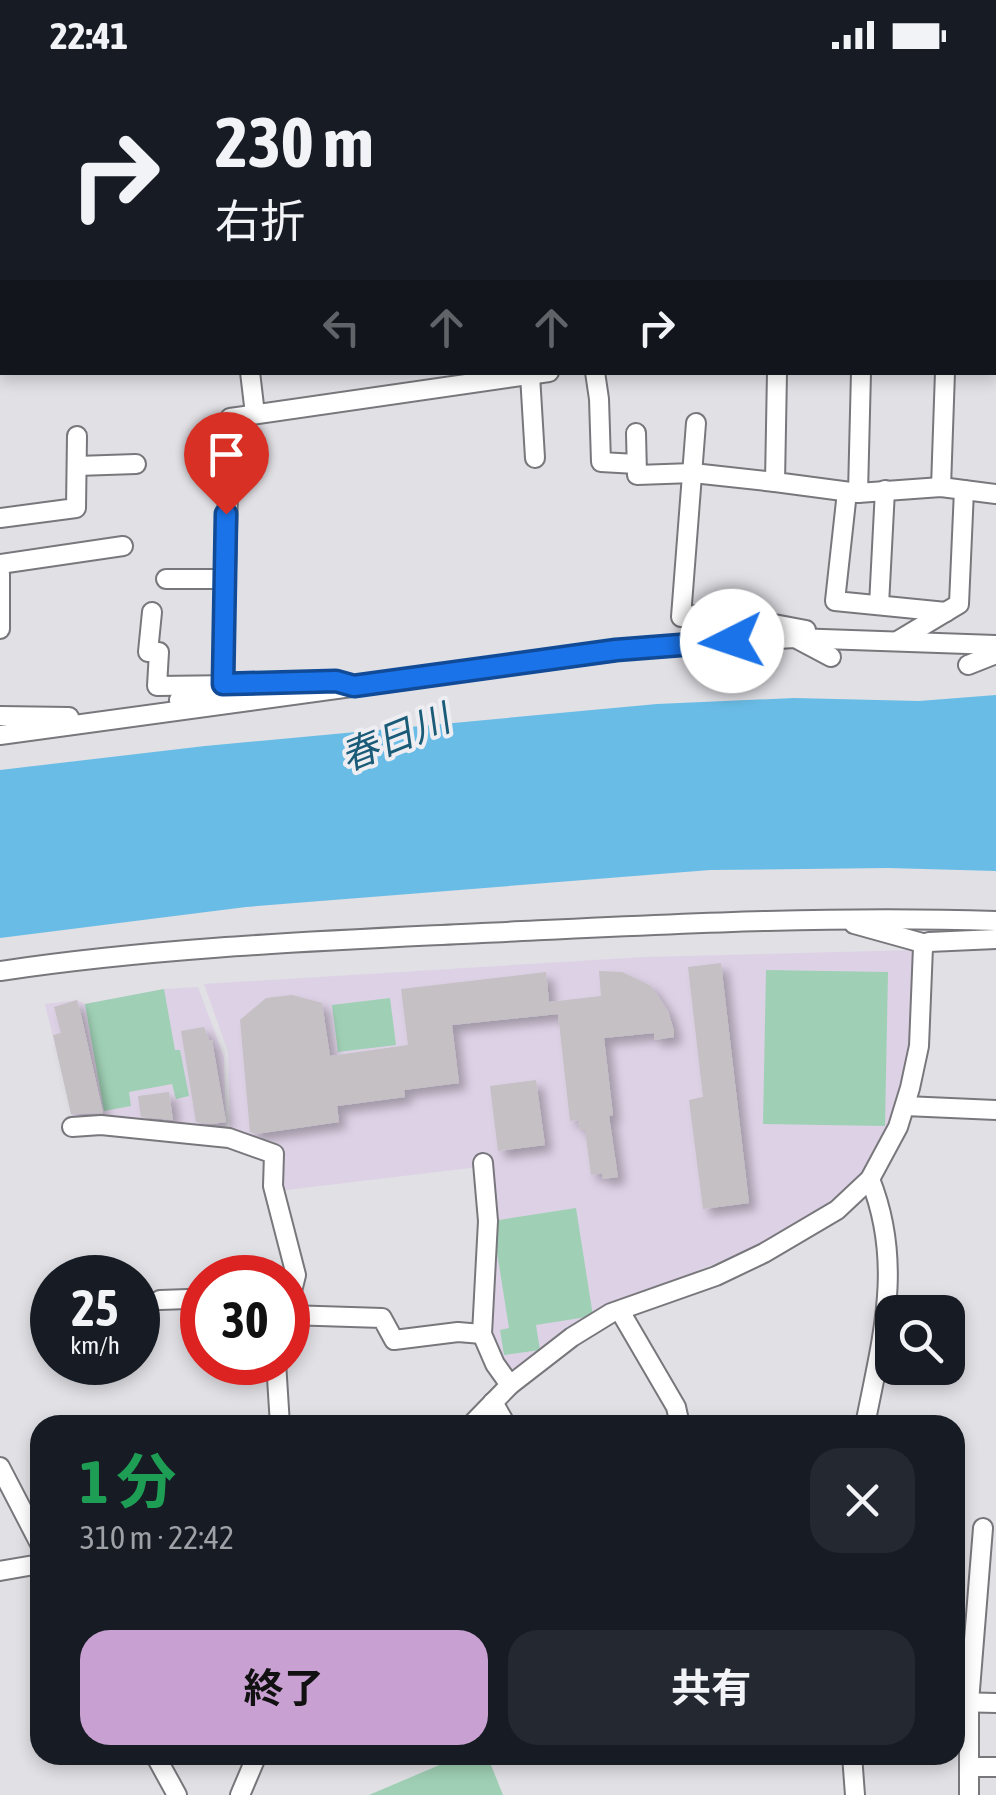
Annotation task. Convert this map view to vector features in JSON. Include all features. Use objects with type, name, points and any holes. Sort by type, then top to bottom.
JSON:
[{"type":"street","points":[[250,375],[256,414]]},
{"type":"street","points":[[223,684],[230,418],[533,375]]},
{"type":"street","points":[[535,458],[540,375]]},
{"type":"street","points":[[595,375],[601,462],[636,464]]},
{"type":"street","points":[[775,482],[777,375]]},
{"type":"street","points":[[861,375],[853,492],[834,601],[946,612]]},
{"type":"street","points":[[941,487],[945,375]]},
{"type":"street","points":[[696,423],[681,618],[741,609],[747,619],[819,632],[823,638]]},
{"type":"street","points":[[636,433],[637,475],[693,473],[853,492],[941,487],[996,494]]},
{"type":"street","points":[[0,518],[76,508],[77,436]]},
{"type":"street","points":[[77,466],[136,464]]},
{"type":"street","points":[[880,605],[886,490]]},
{"type":"street","points":[[899,640],[959,604],[964,490]]},
{"type":"street","points":[[0,564],[123,546]]},
{"type":"street","points":[[0,574],[0,629]]},
{"type":"street","points":[[166,578],[224,578]]},
{"type":"street","points":[[152,612],[148,652],[159,652],[157,686],[345,683]]},
{"type":"street","points":[[794,638],[831,657]]},
{"type":"street","points":[[0,735],[345,683],[616,650],[794,638],[996,645]]},
{"type":"street","points":[[968,665],[996,654]]},
{"type":"street","points":[[0,716],[123,718],[142,709],[202,695],[223,684]]},
{"type":"street","points":[[835,919],[926,944],[996,939]]},
{"type":"street","points":[[0,971],[204,947],[835,919],[996,921]]},
{"type":"street","points":[[480,1415],[572,1337],[620,1310],[716,1276],[764,1253],[837,1210],[870,1179],[905,1106],[918,1046],[926,944]]},
{"type":"street","points":[[905,1106],[996,1110]]},
{"type":"street","points":[[72,1127],[101,1125],[229,1138],[274,1154],[273,1186],[291,1255]]},
{"type":"street","points":[[483,1163],[488,1221],[482,1334],[510,1386]]},
{"type":"street","points":[[867,1415],[888,1308],[890,1265],[883,1212],[870,1179]]},
{"type":"street","points":[[160,1300],[180,1299]]},
{"type":"street","points":[[620,1310],[678,1415]]},
{"type":"street","points":[[310,1316],[382,1318],[394,1340],[458,1332],[482,1334]]},
{"type":"street","points":[[277,1385],[279,1415]]},
{"type":"street","points":[[493,1402],[500,1415]]},
{"type":"street","points":[[0,1468],[30,1511]]},
{"type":"street","points":[[965,1687],[987,1580],[983,1528]]},
{"type":"street","points":[[0,1571],[30,1566]]},
{"type":"street","points":[[965,1702],[996,1703]]},
{"type":"street","points":[[965,1730],[969,1795]]},
{"type":"street","points":[[160,1765],[177,1795]]},
{"type":"street","points":[[240,1795],[253,1765]]},
{"type":"street","points":[[853,1765],[855,1795]]},
{"type":"street","points":[[969,1768],[996,1768]]},
{"type":"shaded area","points":[[916,950],[911,1046],[895,1121],[863,1177],[820,1208],[743,1253],[610,1304],[567,1328],[510,1376],[488,1333],[487,1166],[278,1191],[269,1145],[230,1136],[228,1052],[204,984],[644,957]]},
{"type":"shaded area","points":[[198,987],[224,1057],[226,1134],[74,1124],[45,1004],[77,1000],[85,1004],[164,989]]},
{"type":"green space","points":[[766,970],[888,972],[885,1126],[763,1124]]},
{"type":"green space","points":[[164,989],[175,1050],[180,1050],[189,1096],[176,1099],[172,1084],[129,1092],[131,1106],[104,1111],[85,1004]]},
{"type":"green space","points":[[390,998],[396,1045],[338,1052],[332,1005]]},
{"type":"green space","points":[[576,1208],[593,1316],[536,1325],[540,1350],[504,1355],[500,1330],[509,1328],[492,1221]]},
{"type":"green space","points":[[440,1765],[491,1765],[503,1795],[369,1795]]},
{"type":"water","name":"春日川","points":[[996,695],[996,871],[710,870],[246,907],[0,938],[0,770],[205,746],[657,704],[794,698],[919,701]]},
{"type":"building","points":[[721,963],[749,1203],[703,1209],[689,1100],[703,1097],[688,967]]},
{"type":"building","points":[[599,971],[622,972],[651,986],[668,1011],[674,1031],[674,1037],[654,1040],[654,1033],[604,1038],[618,1177],[602,1179],[602,1173],[591,1175],[585,1130],[580,1130],[578,1120],[570,1121],[558,1014],[452,1025],[459,1083],[404,1090],[405,1097],[337,1106],[339,1122],[250,1132],[240,1020],[266,998],[292,995],[322,1003],[330,1056],[408,1045],[401,989],[546,972],[549,1002],[601,996]]},
{"type":"building","points":[[77,1000],[103,1113],[71,1114],[53,1035],[61,1033],[54,1007]]},
{"type":"building","points":[[204,1027],[212,1040],[226,1122],[196,1122],[181,1031]]},
{"type":"building","points":[[536,1080],[545,1145],[498,1151],[490,1086]]},
{"type":"building","points":[[169,1092],[173,1120],[141,1117],[138,1096]]},
{"type":"route","points":[[226,514],[223,684],[336,681],[354,686],[616,650],[732,641]]}]
